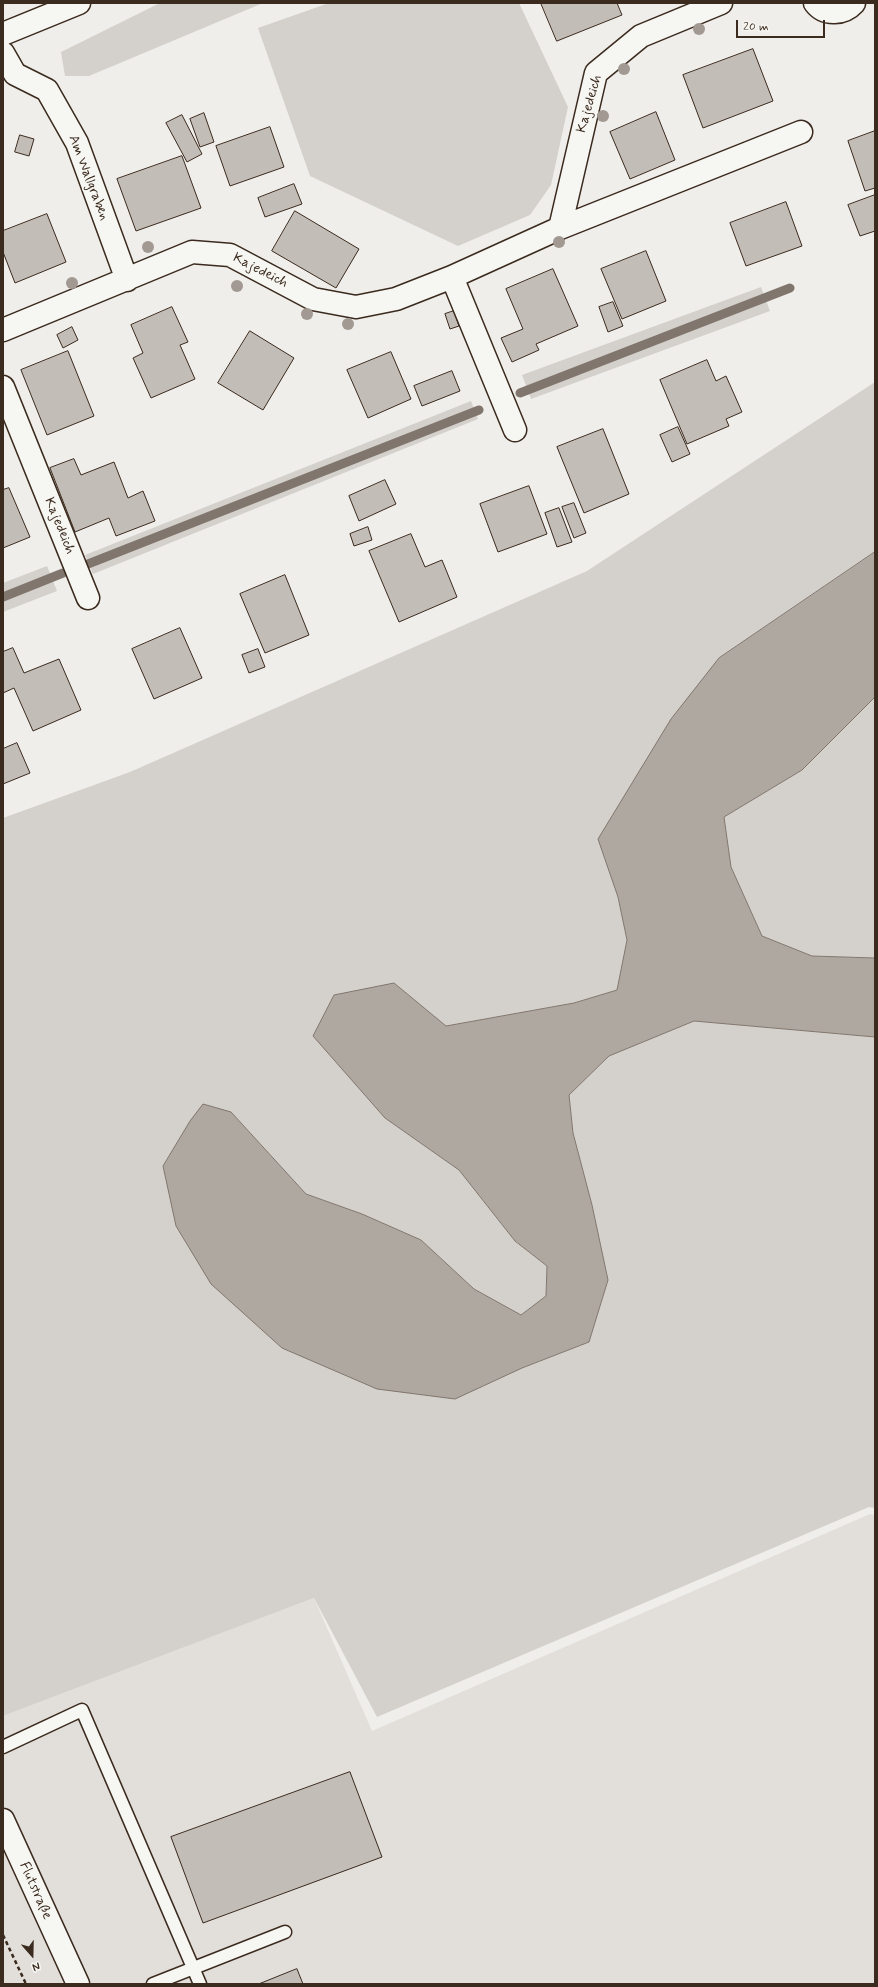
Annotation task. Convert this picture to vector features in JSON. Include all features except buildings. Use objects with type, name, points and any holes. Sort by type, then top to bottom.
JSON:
[{"type":"street","points":[[3,34],[79,3]]},
{"type":"street","name":"Kajedeich","points":[[560,228],[596,73],[641,36],[721,3]]},
{"type":"street","points":[[815,3],[823,10],[832,12],[841,12],[849,8],[854,3]]},
{"type":"street","name":"Am Wallgraben","points":[[3,53],[15,74],[46,90],[77,143],[127,280]]},
{"type":"street","name":"Kajedeich","points":[[3,330],[192,252],[230,255],[313,299],[356,307],[396,299],[452,277],[560,228],[801,132]]},
{"type":"street","points":[[452,277],[515,430]]},
{"type":"street","name":"Kajedeich","points":[[3,387],[88,598]]},
{"type":"street","name":"Flutstraße","points":[[3,1820],[78,1984]]},
{"type":"lane","points":[[3,1747],[82,1710],[200,1984]]},
{"type":"lane","points":[[153,1984],[285,1932]]},
{"type":"path","points":[[3,1935],[26,1984]]},
{"type":"shaded area","points":[[160,3],[263,3],[89,76],[65,76],[61,52]]},
{"type":"shaded area","points":[[329,3],[519,3],[568,107],[551,185],[530,215],[458,246],[310,176],[258,28]]},
{"type":"shaded area","points":[[761,287],[770,311],[531,399],[522,375]]},
{"type":"shaded area","points":[[875,382],[875,552],[719,658],[618,897],[627,940],[617,990],[574,1003],[445,1026],[394,983],[385,1118],[459,1170],[515,1241],[547,1266],[546,1296],[521,1315],[474,1289],[421,1240],[362,1214],[306,1194],[231,1112],[190,1121],[522,1368],[589,1342],[608,1280],[592,1205],[573,1133],[569,1095],[609,1056],[694,1021],[875,1037],[875,1508],[869,1507],[377,1717],[314,1598],[3,1716],[3,818],[130,772],[587,571]]},
{"type":"shaded area","points":[[471,401],[478,419],[93,574],[85,555]]},
{"type":"shaded area","points":[[875,552],[875,697],[802,770],[724,817],[731,867],[762,936],[812,956],[875,958],[875,1037],[694,1021],[609,1056],[569,1095],[573,1133],[592,1205],[608,1280],[589,1342],[522,1368],[455,1399],[377,1389],[282,1348],[211,1284],[176,1226],[163,1166],[190,1121],[203,1104],[231,1112],[306,1194],[362,1214],[421,1240],[474,1289],[521,1315],[546,1296],[547,1266],[515,1241],[459,1170],[385,1118],[313,1036],[334,995],[394,983],[446,1026],[574,1003],[617,990],[627,940],[618,897],[598,839],[671,719],[719,658]]},
{"type":"shaded area","points":[[47,566],[57,591],[3,612],[3,583]]},
{"type":"shaded area","points":[[875,697],[875,958],[812,956],[762,936],[731,867],[724,817],[802,770]]},
{"type":"shaded area","points":[[870,1514],[875,1515],[875,1984],[3,1984],[3,1716],[314,1598],[372,1731]]},
{"type":"waterway","points":[[520,393],[790,288]]},
{"type":"waterway","points":[[88,564],[479,410]]},
{"type":"waterway","points":[[3,597],[63,573]]}]
